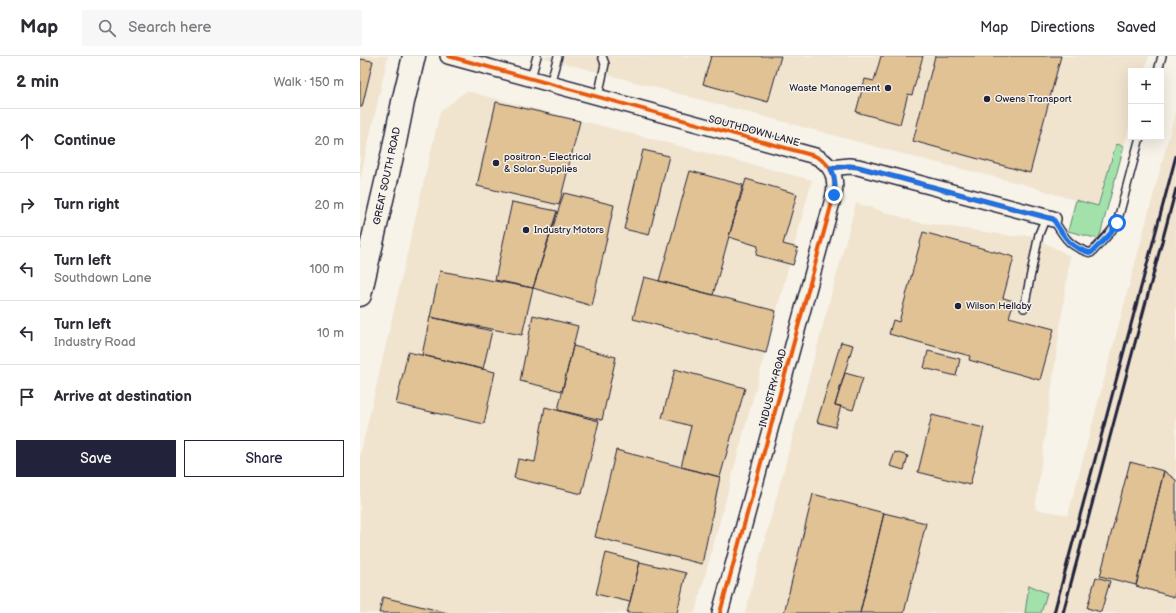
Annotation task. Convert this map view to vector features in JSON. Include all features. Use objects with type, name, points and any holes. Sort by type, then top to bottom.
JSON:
[{"type":"main road","name":"GREAT SOUTH ROAD","points":[[360,295],[393,152],[402,102],[414,56]]},
{"type":"street","name":"SOUTHDOWN LANE","points":[[448,56],[815,156],[826,162],[831,168]]},
{"type":"street","points":[[831,168],[849,166],[858,167],[1050,218]]},
{"type":"street","name":"INDUSTRY ROAD","points":[[720,613],[834,195],[835,182],[834,174],[831,168]]},
{"type":"lane","points":[[531,78],[537,56]]},
{"type":"lane","points":[[550,84],[558,56]]},
{"type":"lane","points":[[598,97],[605,64],[602,56]]},
{"type":"lane","points":[[1159,68],[1162,56]]},
{"type":"lane","points":[[1024,308],[1039,234],[1050,218],[1064,237],[1073,246],[1080,250],[1091,253],[1101,244],[1117,223],[1139,140]]},
{"type":"shaded area","points":[[360,56],[388,56],[360,180]]},
{"type":"shaded area","points":[[538,56],[1149,56],[1145,68],[1128,68],[1128,132],[1124,146],[1115,144],[1097,207],[1026,185],[914,157]]},
{"type":"shaded area","points":[[466,91],[812,180],[695,613],[360,613],[360,456],[440,112]]},
{"type":"shaded area","points":[[1176,110],[1176,613],[1041,613],[1047,593],[1029,586],[1025,613],[745,613],[856,203],[917,222],[1013,236],[1030,235],[1070,256],[1035,509],[1068,515]]},
{"type":"green space","points":[[1116,144],[1124,146],[1099,239],[1068,231],[1076,200],[1098,206]]},
{"type":"green space","points":[[1029,585],[1047,593],[1041,613],[1025,613]]},
{"type":"building","name":"Waste Management","points":[[711,56],[781,56],[768,102],[703,84]]},
{"type":"building","name":"Waste Management","points":[[881,56],[923,56],[912,95],[908,94],[900,124],[856,112],[865,79],[874,81]]},
{"type":"building","name":"Owens Transport","points":[[935,56],[1061,56],[1030,173],[913,141]]},
{"type":"building","points":[[360,59],[373,61],[362,107],[360,107]]},
{"type":"building","points":[[496,102],[580,121],[559,205],[477,186]]},
{"type":"building","points":[[643,150],[669,156],[649,235],[624,229]]},
{"type":"building","points":[[690,171],[743,185],[713,295],[659,281]]},
{"type":"building","points":[[746,179],[797,194],[783,244],[798,248],[793,265],[756,255],[758,246],[729,237]]},
{"type":"building","points":[[564,193],[614,205],[592,306],[533,288]]},
{"type":"building","points":[[512,202],[557,211],[533,288],[495,280]]},
{"type":"building","name":"Wilson Hellaby","points":[[923,232],[1014,257],[1003,298],[1014,301],[1009,317],[1054,329],[1040,380],[969,360],[970,356],[889,334],[893,320],[899,322]]},
{"type":"building","points":[[440,271],[533,288],[522,335],[430,317]]},
{"type":"building","points":[[644,277],[776,311],[766,353],[633,319]]},
{"type":"building","points":[[533,315],[578,326],[562,391],[520,381]]},
{"type":"building","points":[[430,317],[492,331],[483,369],[422,355]]},
{"type":"building","points":[[841,342],[853,345],[835,405],[841,406],[835,427],[817,422]]},
{"type":"building","points":[[573,346],[616,357],[602,420],[558,410]]},
{"type":"building","points":[[928,351],[960,359],[956,376],[924,368]]},
{"type":"building","points":[[408,352],[495,372],[484,424],[396,404]]},
{"type":"building","points":[[675,369],[745,388],[720,477],[681,467],[691,426],[662,418]]},
{"type":"building","points":[[845,373],[863,378],[853,410],[835,405]]},
{"type":"building","points":[[545,407],[599,421],[582,494],[514,478],[518,459],[535,462]]},
{"type":"building","points":[[932,415],[984,428],[970,485],[918,472]]},
{"type":"building","points":[[616,450],[720,477],[702,564],[595,537]]},
{"type":"building","points":[[895,452],[908,456],[904,470],[890,466]]},
{"type":"building","points":[[1130,462],[1164,471],[1136,585],[1100,576]]},
{"type":"building","points":[[1164,471],[1176,480],[1176,590],[1174,597],[1136,586]]},
{"type":"building","points":[[813,494],[884,513],[860,613],[784,613]]},
{"type":"building","points":[[884,513],[926,523],[904,613],[860,613]]},
{"type":"building","points":[[606,553],[640,562],[630,602],[596,594]]},
{"type":"building","points":[[640,562],[686,573],[677,613],[627,613]]},
{"type":"building","points":[[1096,577],[1110,581],[1101,612],[1087,608]]},
{"type":"building","points":[[383,597],[448,613],[379,613]]},
{"type":"railway","points":[[1054,613],[1176,156]]},
{"type":"railway","points":[[1063,613],[1176,189]]},
{"type":"cycle path","points":[[448,56],[815,156],[826,163],[832,172],[835,182],[834,195],[720,613]]},
{"type":"cycle path","points":[[831,168],[849,166],[858,167],[1053,219]]},
{"type":"place","name":"Waste Management","points":[[888,88]]},
{"type":"place","name":"Owens Transport","points":[[987,99]]},
{"type":"place","name":"positron - Electrical & Solar Supplies","points":[[496,163]]},
{"type":"place","name":"Industry Motors","points":[[526,230]]},
{"type":"place","name":"Wilson Hellaby","points":[[958,306]]},
{"type":"route","points":[[834,195],[835,182],[834,174],[831,168],[841,166],[858,167],[1053,219],[1064,237],[1073,246],[1091,253],[1110,234],[1117,223]]}]
